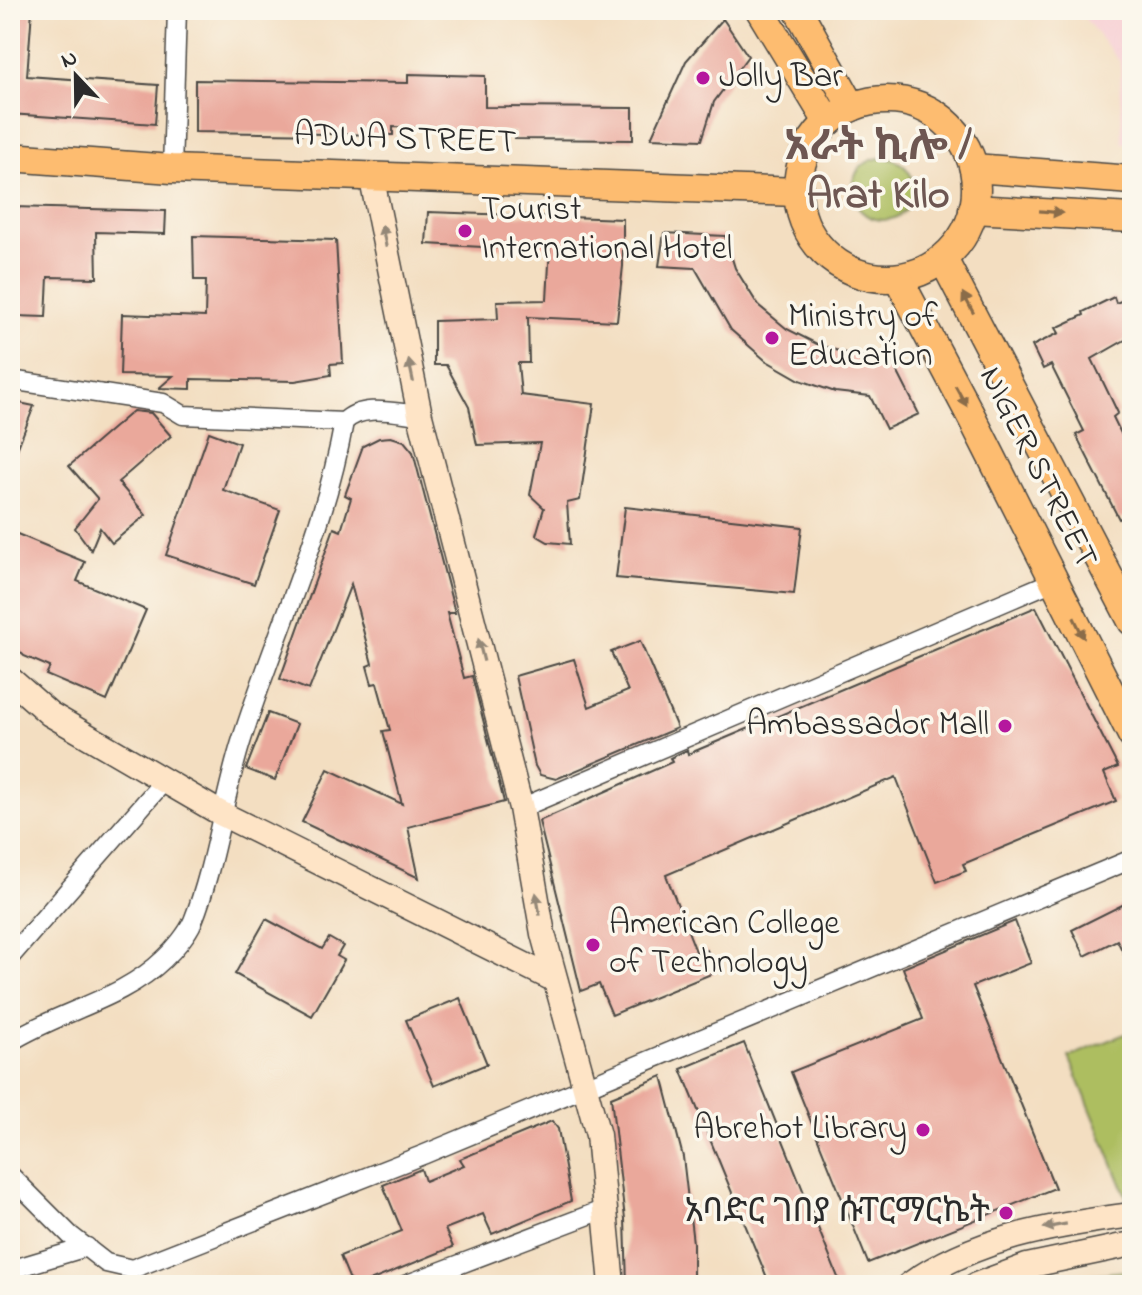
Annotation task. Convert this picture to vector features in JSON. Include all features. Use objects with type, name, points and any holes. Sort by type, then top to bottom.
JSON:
[{"type":"main road","points":[[760,10],[828,122]]},
{"type":"main road","points":[[798,10],[852,107]]},
{"type":"main road","points":[[875,101],[902,101],[928,110],[950,126],[966,148],[974,168],[973,209],[961,238],[943,259],[898,278],[853,272],[830,259],[813,241],[801,217],[797,192],[800,166],[811,142],[828,122],[852,107],[875,101]]},
{"type":"main road","name":"ADWA STREET","points":[[10,157],[172,169],[797,192]]},
{"type":"main road","points":[[974,168],[1132,180]]},
{"type":"main road","points":[[973,209],[1132,218]]},
{"type":"main road","name":"NIGER STREET","points":[[943,259],[1132,621]]},
{"type":"main road","name":"NIGER STREET","points":[[898,278],[1056,580],[1132,735]]},
{"type":"street","points":[[172,169],[177,10]]},
{"type":"street","points":[[371,175],[420,415],[521,808],[543,934],[598,1135],[612,1285]]},
{"type":"street","points":[[10,380],[163,403],[183,415],[344,422]]},
{"type":"street","points":[[14,1032],[130,985],[164,959],[192,926],[204,892],[220,813],[242,738],[321,511],[344,422],[352,413],[371,411],[420,415]]},
{"type":"street","points":[[521,808],[1056,580]]},
{"type":"street","points":[[10,679],[50,714],[220,813],[555,980]]},
{"type":"street","points":[[10,957],[164,781]]},
{"type":"street","points":[[10,1175],[106,1263],[132,1269],[425,1154],[1132,859]]},
{"type":"street","points":[[405,1285],[605,1209]]},
{"type":"street","points":[[909,1285],[977,1248],[1047,1226],[1132,1215]]},
{"type":"street","points":[[976,1285],[1027,1266],[1132,1244]]},
{"type":"street","points":[[10,1270],[87,1247]]},
{"type":"shaded area","points":[[1078,10],[1132,10],[1132,143],[1122,143],[1120,62]]},
{"type":"green space","points":[[883,158],[895,160],[905,167],[912,177],[912,201],[905,211],[895,218],[883,220],[871,218],[861,211],[854,201],[852,189],[854,177],[861,167],[871,160]]},
{"type":"green space","points":[[1132,1031],[1132,1197],[1127,1198],[1069,1057]]},
{"type":"green space","points":[[1132,1270],[1132,1285],[1050,1285],[1089,1275]]},
{"type":"building","points":[[10,10],[32,10],[27,76],[158,85],[155,124],[10,114]]},
{"type":"building","name":"Jolly Bar","points":[[723,19],[748,56],[714,102],[702,140],[651,138],[686,61]]},
{"type":"building","points":[[408,74],[485,76],[485,107],[633,108],[633,140],[515,139],[515,132],[393,127],[393,135],[195,132],[195,80],[408,83]]},
{"type":"building","points":[[12,207],[166,211],[165,234],[96,232],[97,278],[48,277],[46,317],[15,316]]},
{"type":"building","points":[[428,212],[623,219],[623,266],[617,321],[528,317],[529,363],[518,363],[521,395],[594,404],[580,500],[567,503],[570,544],[548,542],[536,535],[544,508],[530,495],[540,443],[477,445],[469,407],[446,365],[434,365],[434,321],[498,319],[497,301],[547,300],[550,246],[502,243],[502,248],[426,244]]},
{"type":"building","name":"Ministry of Education","points":[[664,233],[725,236],[735,268],[758,305],[787,329],[819,345],[852,355],[890,357],[919,414],[886,429],[870,396],[835,392],[800,380],[765,360],[731,330],[695,268],[659,266]]},
{"type":"building","points":[[193,236],[336,240],[343,363],[330,364],[331,375],[295,381],[191,379],[191,389],[159,388],[173,376],[120,375],[122,314],[205,317],[206,280],[194,280]]},
{"type":"building","points":[[1114,297],[1116,303],[1126,299],[1132,308],[1132,336],[1092,359],[1118,413],[1113,417],[1132,456],[1132,514],[1119,519],[1076,435],[1084,431],[1051,365],[1043,369],[1032,346],[1059,333],[1056,328]]},
{"type":"building","points":[[10,401],[34,406],[11,465],[10,465]]},
{"type":"building","points":[[133,411],[151,413],[171,436],[118,482],[146,515],[112,543],[100,528],[91,550],[75,528],[98,499],[69,466]]},
{"type":"building","points":[[209,432],[239,443],[223,490],[280,510],[254,584],[166,555]]},
{"type":"building","points":[[391,437],[404,441],[413,452],[455,613],[447,613],[464,678],[472,676],[504,802],[408,827],[419,878],[302,822],[328,769],[402,804],[383,731],[390,730],[377,683],[372,684],[367,666],[372,664],[351,584],[309,690],[280,679],[334,528],[341,531],[351,498],[345,495],[363,446],[379,438]]},
{"type":"building","points":[[625,507],[802,527],[794,594],[616,578]]},
{"type":"building","points":[[10,531],[85,562],[77,581],[146,610],[107,701],[46,675],[50,667],[24,656],[10,641]]},
{"type":"building","points":[[1036,607],[1118,767],[1104,773],[1116,801],[963,864],[966,871],[937,882],[896,777],[666,875],[697,954],[707,950],[716,972],[612,1015],[599,984],[581,991],[539,821],[672,762],[670,758],[687,750],[688,754]]},
{"type":"building","points":[[640,641],[677,728],[556,779],[540,775],[535,766],[515,676],[574,659],[589,707],[628,691],[611,652]]},
{"type":"building","points":[[268,713],[297,724],[275,780],[246,769]]},
{"type":"building","points":[[1132,900],[1132,970],[1117,940],[1085,956],[1072,930]]},
{"type":"building","points":[[266,919],[322,949],[329,938],[343,946],[337,956],[344,960],[312,1016],[235,974]]},
{"type":"building","name":"Abrehot Library","points":[[1015,921],[1031,963],[973,986],[1055,1188],[868,1263],[791,1072],[923,1019],[903,968]]},
{"type":"building","points":[[460,998],[487,1064],[434,1086],[406,1020]]},
{"type":"building","points":[[744,1043],[841,1285],[770,1285],[681,1069]]},
{"type":"building","points":[[662,1076],[683,1157],[693,1243],[693,1285],[627,1285],[625,1219],[611,1097]]},
{"type":"building","points":[[552,1121],[558,1129],[571,1201],[492,1234],[483,1214],[445,1229],[453,1247],[360,1285],[352,1285],[340,1256],[402,1231],[383,1185],[421,1169],[425,1181],[464,1165],[460,1159]]},
{"type":"place","name":"Jolly Bar","points":[[703,78]]},
{"type":"place","name":"Tourist International Hotel","points":[[465,231]]},
{"type":"place","name":"Ministry of Education","points":[[772,338]]},
{"type":"place","name":"Ambassador Mall","points":[[1005,726]]},
{"type":"place","name":"American College of Technology","points":[[593,945]]},
{"type":"place","name":"Abrehot Library","points":[[923,1130]]},
{"type":"place","name":"አባድር ገበያ ሱፐርማርኬት","points":[[1006,1213]]},
{"type":"district","name":"አራት ኪሎ / Arat Kilo","points":[[878,172]]}]
